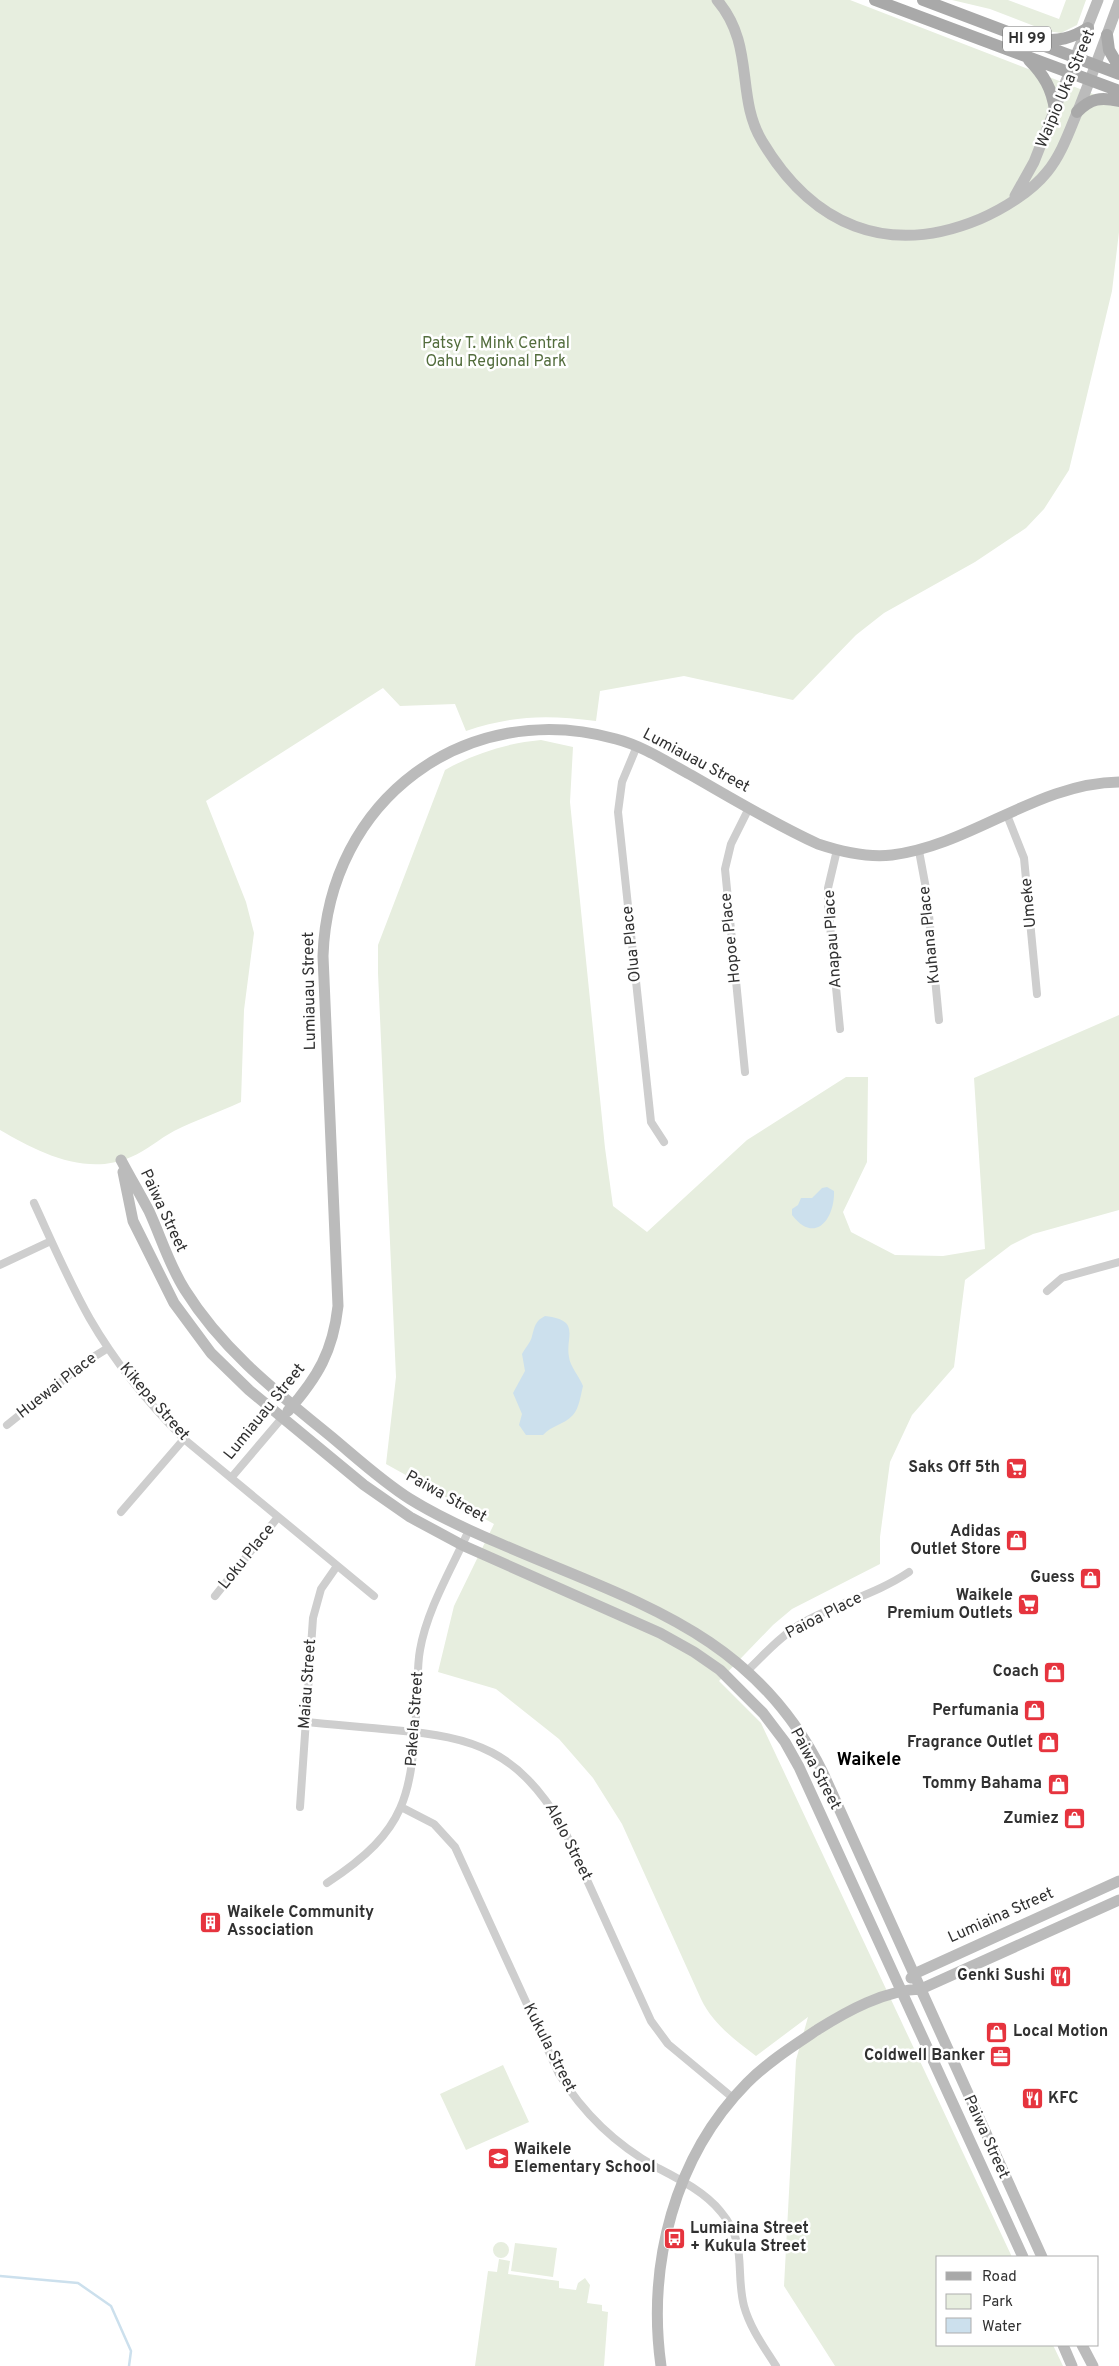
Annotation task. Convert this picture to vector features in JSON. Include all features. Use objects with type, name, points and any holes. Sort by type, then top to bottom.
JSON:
[{"type":"main road","name":"HI 99","points":[[875,0],[1119,91]]},
{"type":"main road","name":"HI 99","points":[[923,0],[1119,74]]},
{"type":"main road","points":[[1011,33],[1051,41],[1069,38],[1088,28]]},
{"type":"main road","points":[[1107,35],[1109,50],[1119,67]]},
{"type":"main road","points":[[1026,57],[1045,79],[1051,91],[1055,110]]},
{"type":"main road","points":[[1077,112],[1093,100],[1106,98],[1119,101]]},
{"type":"street","name":"Waipio Uka Street","points":[[717,0],[732,23],[739,40],[754,125],[763,142],[800,192],[838,219],[856,227],[879,234],[901,236],[946,231],[962,226],[992,214],[1039,181],[1048,171],[1059,152],[1077,112],[1119,2]]},
{"type":"street","name":"Waipio Uka Street","points":[[1011,202],[1030,170],[1098,0]]},
{"type":"street","name":"Lumiauau Street","points":[[231,1478],[293,1406],[320,1370],[334,1332],[338,1306],[323,956],[328,908],[343,862],[366,821],[396,788],[432,762],[476,741],[507,732],[551,729],[594,733],[637,746],[802,837],[837,850],[874,856],[919,851],[1080,786],[1119,782]]},
{"type":"street","name":"Olua Place","points":[[637,746],[622,782],[618,812],[651,1122],[664,1142]]},
{"type":"street","name":"Hopoe Place","points":[[745,1072],[725,876],[731,844],[749,808]]},
{"type":"street","name":"Umeke","points":[[1007,815],[1020,844],[1025,865],[1037,994]]},
{"type":"street","name":"Anapau Place","points":[[837,850],[828,888],[828,904],[840,1029]]},
{"type":"street","name":"Kuhana Place","points":[[919,851],[928,902],[939,1020]]},
{"type":"street","name":"Paiwa Street","points":[[1023,2256],[799,1767],[784,1742],[747,1696],[720,1670],[660,1632],[462,1545],[387,1503],[282,1418],[227,1370],[195,1333],[174,1303],[133,1221],[121,1160],[150,1213],[170,1262],[199,1311],[250,1370],[293,1406],[402,1494],[469,1530],[654,1609],[706,1638],[748,1671],[787,1713],[814,1755],[1042,2256]]},
{"type":"street","name":"Kikepa Street","points":[[34,1203],[90,1318],[108,1348],[138,1389],[184,1440],[374,1596]]},
{"type":"street","points":[[0,1264],[51,1241]]},
{"type":"street","points":[[1047,1291],[1062,1278],[1119,1262]]},
{"type":"street","name":"Huewai Place","points":[[7,1425],[86,1361],[108,1348]]},
{"type":"street","points":[[121,1512],[184,1440]]},
{"type":"street","name":"Loku Place","points":[[215,1596],[278,1517]]},
{"type":"street","name":"Pakela Street","points":[[327,1883],[367,1855],[384,1836],[401,1807],[410,1779],[420,1651],[424,1632],[469,1530]]},
{"type":"street","name":"Maiau Street","points":[[300,1808],[313,1618],[321,1589],[337,1566]]},
{"type":"street","name":"Paioa Place","points":[[748,1671],[774,1643],[798,1626],[883,1587],[909,1572]]},
{"type":"street","points":[[720,1670],[748,1671],[747,1696]]},
{"type":"street","name":"Alelo Street","points":[[306,1722],[454,1737],[476,1744],[507,1762],[537,1788],[548,1801],[568,1837],[651,2021],[668,2044],[734,2098]]},
{"type":"street","name":"Kukula Street","points":[[401,1807],[434,1824],[455,1847],[559,2074],[576,2100],[610,2136],[682,2181],[713,2203],[732,2228],[740,2255],[744,2307],[752,2327],[776,2366]]},
{"type":"street","name":"Lumiaina Street","points":[[902,1989],[914,1974],[1119,1880]]},
{"type":"street","name":"Lumiaina Street","points":[[661,2366],[656,2317],[661,2258],[671,2214],[682,2181],[709,2130],[734,2098],[773,2060],[815,2031],[846,2014],[902,1989],[921,1989],[1119,1900]]},
{"type":"street","points":[[1063,2346],[1072,2366]]},
{"type":"street","points":[[1083,2346],[1093,2366]]},
{"type":"green space","name":"Patsy T. Mink Central Oahu Regional Park","points":[[0,0],[850,0],[1119,104],[1119,232],[1112,291],[1069,470],[1044,509],[1026,528],[975,562],[884,613],[856,635],[793,700],[684,676],[600,691],[596,721],[546,717],[515,719],[466,731],[455,704],[400,706],[383,688],[206,801],[246,902],[254,933],[244,1010],[241,1102],[174,1131],[131,1157],[97,1164],[63,1159],[30,1146],[0,1130]]},
{"type":"green space","points":[[952,0],[1008,0],[1059,19],[1066,0],[1086,0],[1077,25],[1061,33],[1047,31],[990,9]]},
{"type":"green space","points":[[541,740],[573,747],[570,802],[605,1148],[613,1206],[647,1232],[747,1140],[846,1077],[868,1077],[867,1162],[843,1212],[851,1232],[895,1255],[943,1256],[985,1249],[974,1078],[1119,1015],[1119,1210],[1033,1234],[1011,1245],[965,1280],[954,1367],[912,1415],[890,1462],[880,1537],[880,1564],[792,1609],[773,1625],[719,1681],[761,1723],[1012,2256],[936,2256],[936,2346],[1053,2346],[1063,2366],[835,2366],[784,2286],[796,2060],[808,2017],[756,2056],[718,2024],[701,1999],[622,1824],[593,1778],[559,1739],[496,1689],[438,1672],[454,1606],[494,1524],[386,1464],[396,1377],[378,945],[445,770],[492,750]]},
{"type":"green space","points":[[503,2065],[529,2122],[466,2150],[440,2094]]},
{"type":"green space","points":[[498,2242],[504,2242],[509,2247],[507,2256],[498,2258],[493,2253],[493,2247]]},
{"type":"green space","points":[[515,2243],[557,2248],[553,2277],[511,2271]]},
{"type":"green space","points":[[499,2259],[510,2261],[508,2274],[559,2281],[559,2288],[576,2290],[578,2283],[585,2278],[590,2285],[587,2303],[602,2305],[602,2311],[608,2312],[604,2366],[475,2366],[488,2271],[497,2272]]},
{"type":"water","points":[[827,1187],[834,1191],[831,1211],[827,1219],[816,1228],[808,1228],[800,1224],[792,1215],[792,1209],[798,1205],[801,1198],[812,1198],[822,1188]]},
{"type":"water","points":[[545,1316],[564,1321],[568,1325],[570,1360],[583,1386],[580,1401],[573,1415],[543,1435],[526,1435],[519,1425],[522,1414],[513,1393],[525,1371],[522,1354],[536,1324]]},
{"type":"waterway","points":[[0,2276],[78,2283],[111,2306],[131,2351],[129,2366]]},
{"type":"place","name":"Saks Off 5th","points":[[1016,1468]]},
{"type":"place","name":"Adidas Outlet Store","points":[[1017,1541]]},
{"type":"place","name":"Guess","points":[[1091,1578]]},
{"type":"place","name":"Waikele Premium Outlets","points":[[1029,1605]]},
{"type":"place","name":"Coach","points":[[1055,1672]]},
{"type":"place","name":"Perfumania","points":[[1035,1711]]},
{"type":"place","name":"Fragrance Outlet","points":[[1049,1743]]},
{"type":"place","name":"Tommy Bahama","points":[[1058,1784]]},
{"type":"place","name":"Zumiez","points":[[1075,1819]]},
{"type":"place","name":"Waikele Community Association","points":[[211,1922]]},
{"type":"place","name":"Genki Sushi","points":[[1061,1976]]},
{"type":"place","name":"Local Motion","points":[[997,2032]]},
{"type":"place","name":"Coldwell Banker","points":[[1001,2056]]},
{"type":"place","name":"KFC","points":[[1032,2099]]},
{"type":"place","name":"Waikele Elementary School","points":[[498,2159]]},
{"type":"place","name":"Lumiaina Street + Kukula Street","points":[[674,2238]]},
{"type":"district","name":"Waikele","points":[[869,1760]]}]
